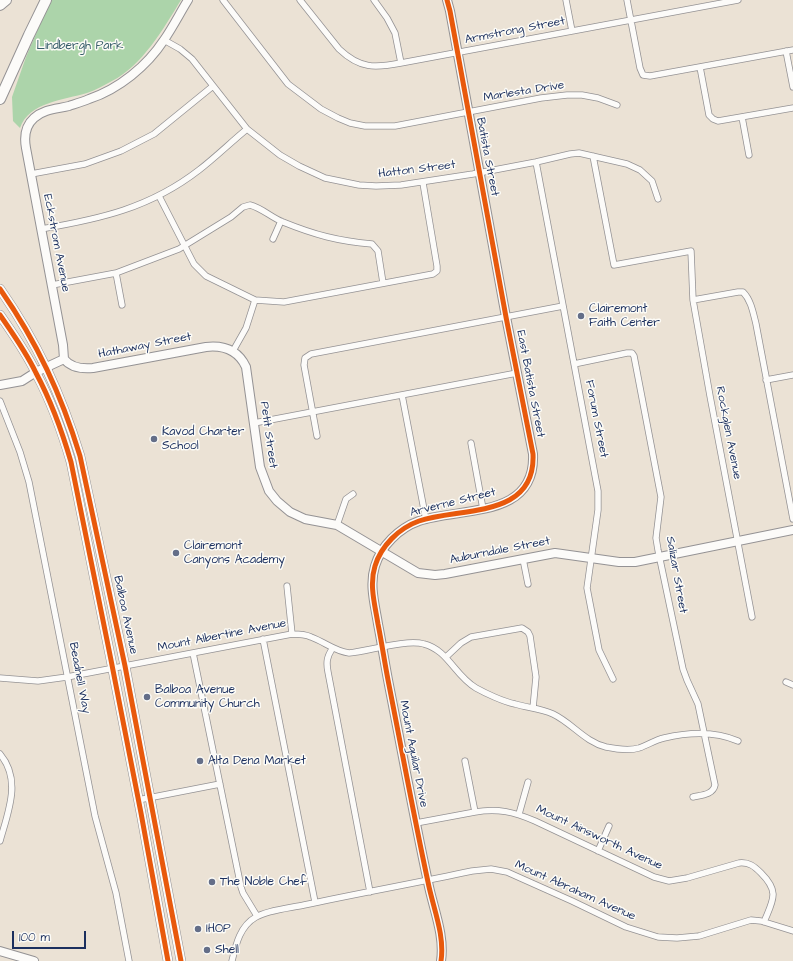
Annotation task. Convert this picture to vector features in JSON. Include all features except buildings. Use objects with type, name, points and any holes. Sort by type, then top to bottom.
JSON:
[{"type":"highway","points":[[0,5],[6,0]]},
{"type":"highway","points":[[0,99],[28,35],[46,0]]},
{"type":"main road","name":"Balboa Avenue","points":[[0,290],[31,338],[47,367],[63,405],[80,456],[125,666],[181,961]]},
{"type":"main road","name":"Balboa Avenue","points":[[0,315],[36,372],[51,404],[71,462],[113,668],[168,961]]},
{"type":"street","points":[[164,40],[188,0]]},
{"type":"street","name":"Marlesta Drive","points":[[223,0],[288,84],[321,109],[338,118],[365,126],[396,126],[541,98],[566,95],[582,95],[598,98],[617,105]]},
{"type":"street","name":"Armstrong Street","points":[[300,0],[339,49],[351,60],[373,67],[458,53],[738,0]]},
{"type":"street","points":[[374,0],[388,18],[395,33],[401,63]]},
{"type":"street","name":"Batista Street","points":[[447,0],[506,317]]},
{"type":"street","points":[[566,0],[572,31]]},
{"type":"street","points":[[627,0],[640,68],[643,75],[650,76],[793,50]]},
{"type":"street","name":"Hatton Street","points":[[164,40],[180,49],[192,59],[247,129],[280,155],[325,178],[359,185],[376,186],[423,183],[579,153],[628,164],[640,170],[652,181],[658,200]]},
{"type":"street","name":"Eckstrom Avenue","points":[[64,359],[63,345],[25,142],[26,132],[31,121],[43,112],[92,98],[123,82],[150,58],[164,40]]},
{"type":"street","points":[[786,51],[793,86]]},
{"type":"street","points":[[700,67],[709,115],[713,119],[718,121],[793,108]]},
{"type":"street","points":[[31,174],[85,164],[120,151],[154,134],[213,86]]},
{"type":"street","points":[[742,117],[749,155]]},
{"type":"street","points":[[41,229],[97,218],[125,210],[159,196],[199,170],[247,129]]},
{"type":"street","name":"Rockglen Avenue","points":[[594,156],[614,265],[691,251],[693,300],[752,617]]},
{"type":"street","name":"Forum Street","points":[[536,162],[598,491],[598,510],[587,588],[599,650],[613,679]]},
{"type":"street","points":[[159,196],[194,264],[206,276],[255,300],[284,302],[433,274],[436,271],[437,266],[423,183]]},
{"type":"street","points":[[52,285],[116,272],[153,259],[184,246],[231,217],[243,207],[250,205],[281,221],[313,234],[345,241],[372,244],[378,250],[383,283]]},
{"type":"street","points":[[273,239],[281,221]]},
{"type":"street","points":[[116,272],[122,305]]},
{"type":"street","points":[[693,300],[738,292],[743,292],[747,296],[752,308],[793,519]]},
{"type":"street","points":[[233,351],[246,328],[255,300]]},
{"type":"street","points":[[317,436],[304,365],[305,358],[310,354],[563,306]]},
{"type":"street","name":"East Batista Street","points":[[506,317],[533,454]]},
{"type":"street","name":"Hathaway Street","points":[[64,359],[70,365],[86,369],[206,347],[220,346],[233,351]]},
{"type":"street","name":"Petit Street","points":[[233,351],[244,362],[246,367],[260,467],[265,483],[273,497],[290,512],[314,522],[337,525],[381,552]]},
{"type":"street","name":"Salizar Street","points":[[574,364],[632,353],[634,356],[661,497],[656,538],[683,669],[698,704],[715,785],[714,789],[709,793],[693,797]]},
{"type":"street","points":[[0,385],[22,381],[36,372],[64,359]]},
{"type":"street","points":[[254,423],[517,373]]},
{"type":"street","points":[[766,380],[793,374]]},
{"type":"street","points":[[402,395],[426,520]]},
{"type":"street","name":"Beadnell Way","points":[[0,401],[20,452],[29,482],[95,816],[116,893],[129,961]]},
{"type":"street","points":[[471,443],[483,509]]},
{"type":"street","name":"Arverne Street","points":[[381,552],[397,534],[408,526],[419,521],[483,509],[499,505],[513,499],[522,492],[530,480],[534,464],[533,454]]},
{"type":"street","points":[[337,525],[346,499],[353,494]]},
{"type":"street","name":"Auburndale Street","points":[[381,552],[418,573],[431,575],[445,574],[555,553],[627,562],[660,557],[793,530]]},
{"type":"street","name":"Mount Aguilar Drive","points":[[381,552],[375,566],[372,588],[416,824],[441,939],[441,961]]},
{"type":"street","points":[[523,559],[528,584]]},
{"type":"street","points":[[287,586],[292,634]]},
{"type":"street","points":[[446,657],[461,643],[471,637],[522,628],[528,632],[530,636],[536,677],[533,708]]},
{"type":"street","name":"Mount Albertine Avenue","points":[[0,678],[38,681],[67,677],[292,634],[311,636],[332,649],[349,653],[412,642],[424,643],[436,648],[446,657],[460,676],[476,688],[514,704],[538,708],[552,714],[564,720],[589,740],[608,748],[638,748],[663,738],[704,733],[725,736],[738,741]]},
{"type":"street","points":[[263,640],[315,902]]},
{"type":"street","points":[[332,649],[326,662],[370,892]]},
{"type":"street","points":[[193,653],[241,887],[256,916],[240,934],[232,961]]},
{"type":"street","points":[[786,682],[793,685]]},
{"type":"street","points":[[0,754],[11,774],[13,793],[0,841]]},
{"type":"street","points":[[465,761],[475,812]]},
{"type":"street","points":[[519,814],[528,782]]},
{"type":"street","points":[[138,800],[220,784]]},
{"type":"street","name":"Mount Ainsworth Avenue","points":[[416,824],[484,810],[508,811],[519,814],[654,877],[669,881],[687,878],[739,863],[754,865],[772,886],[772,901],[764,922]]},
{"type":"street","points":[[598,851],[609,826]]},
{"type":"street","name":"Mount Abraham Avenue","points":[[256,916],[315,902],[472,871],[491,869],[507,872],[572,901],[626,928],[658,937],[677,938],[699,936],[750,920],[764,922],[793,931]]},
{"type":"street","points":[[0,951],[34,961]]},
{"type":"green space","name":"Lindbergh Park","points":[[52,0],[181,0],[143,56],[123,74],[90,92],[58,100],[39,107],[25,119],[20,128],[13,121],[12,97],[26,57]]},
{"type":"cycle path","points":[[441,961],[442,951],[440,931],[430,892],[418,833],[375,610],[373,573],[378,559],[386,545],[398,533],[412,524],[436,517],[493,507],[509,500],[522,490],[531,475],[533,454],[447,0]]},
{"type":"cycle path","points":[[0,289],[37,349],[47,369],[65,411],[80,456],[125,666],[181,961]]},
{"type":"cycle path","points":[[0,315],[24,350],[47,394],[71,462],[141,813],[168,961]]},
{"type":"place","name":"Clairemont Faith Center","points":[[581,316]]},
{"type":"place","name":"Kavod Charter School","points":[[154,439]]},
{"type":"place","name":"Clairemont Canyons Academy","points":[[176,553]]},
{"type":"place","name":"Balboa Avenue Community Church","points":[[147,697]]},
{"type":"place","name":"Alta Dena Market","points":[[200,761]]},
{"type":"place","name":"The Noble Chef","points":[[212,882]]},
{"type":"place","name":"IHOP","points":[[198,929]]},
{"type":"place","name":"Shell","points":[[207,950]]}]
